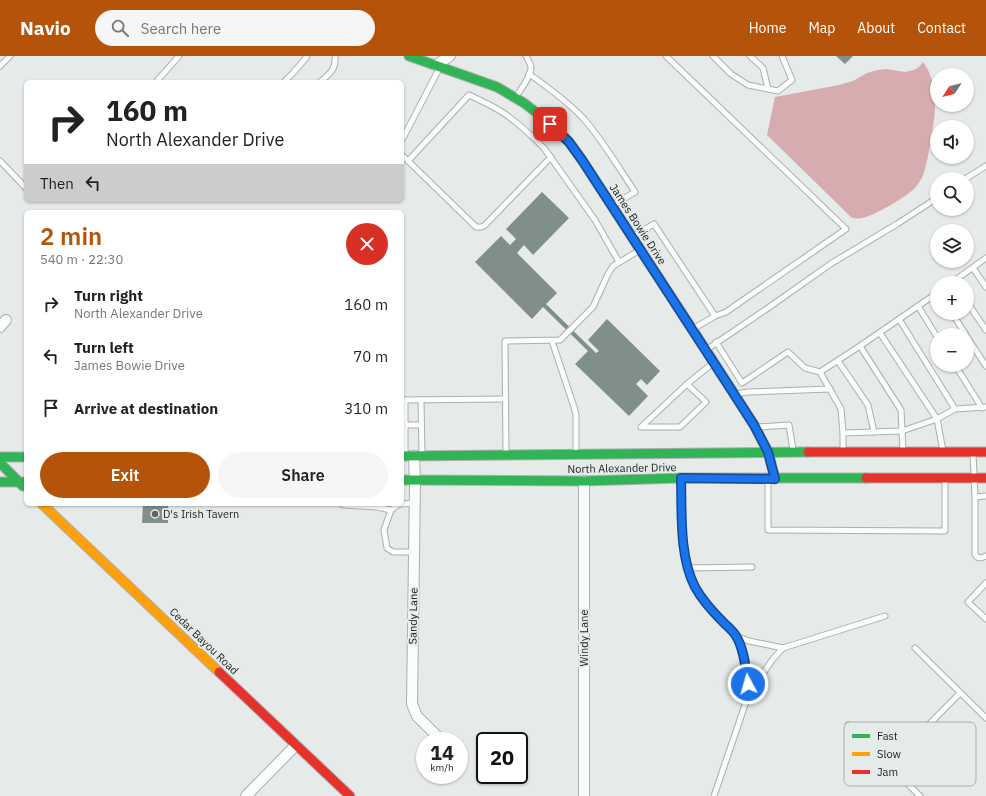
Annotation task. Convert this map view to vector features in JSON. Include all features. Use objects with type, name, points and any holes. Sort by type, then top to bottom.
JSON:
[{"type":"main road","name":"James Bowie Drive","points":[[409,56],[497,87],[524,103],[548,122],[569,142],[641,250],[755,427],[768,452],[771,479]]},
{"type":"main road","name":"North Alexander Drive","points":[[411,456],[506,458],[576,454],[986,452]]},
{"type":"main road","points":[[0,457],[24,457]]},
{"type":"main road","points":[[0,464],[24,484]]},
{"type":"main road","name":"North Alexander Drive","points":[[404,480],[507,478],[584,481],[681,478],[986,478]]},
{"type":"main road","points":[[0,482],[24,484]]},
{"type":"main road","name":"Cedar Bayou Road","points":[[44,506],[350,796]]},
{"type":"street","points":[[438,66],[450,56]]},
{"type":"street","name":"Sandy Lane","points":[[411,456],[415,480],[412,704],[417,716],[433,732]]},
{"type":"street","name":"Windy Lane","points":[[584,481],[584,796]]},
{"type":"street","points":[[246,796],[296,745]]},
{"type":"lane","points":[[0,66],[10,56]]},
{"type":"lane","points":[[158,80],[179,56]]},
{"type":"lane","points":[[286,80],[306,56]]},
{"type":"lane","points":[[322,80],[333,69],[336,63],[335,56]]},
{"type":"lane","points":[[515,98],[527,80],[531,67],[526,56]]},
{"type":"lane","points":[[666,56],[846,229],[726,312],[715,316],[692,330]]},
{"type":"lane","points":[[713,56],[731,74],[748,85],[778,91],[792,80],[782,56]]},
{"type":"lane","points":[[750,56],[764,68],[768,89]]},
{"type":"lane","points":[[404,136],[438,66]]},
{"type":"lane","points":[[529,74],[558,95],[583,119],[596,134],[635,192],[612,206]]},
{"type":"lane","points":[[408,161],[469,94],[515,121],[544,148],[595,220],[619,262]]},
{"type":"lane","points":[[535,138],[548,122]]},
{"type":"lane","points":[[404,157],[476,227],[479,228],[484,226],[551,157]]},
{"type":"lane","points":[[0,161],[24,186]]},
{"type":"lane","points":[[974,173],[986,166]]},
{"type":"lane","points":[[705,350],[832,263],[930,203]]},
{"type":"lane","points":[[632,237],[654,224],[715,316]]},
{"type":"lane","points":[[506,458],[505,341],[558,341],[562,339],[593,307],[613,266],[641,250]]},
{"type":"lane","points":[[974,267],[986,258]]},
{"type":"lane","points":[[962,276],[973,268],[986,287]]},
{"type":"lane","points":[[820,372],[930,298]]},
{"type":"lane","points":[[918,306],[931,328]]},
{"type":"lane","points":[[974,312],[986,330]]},
{"type":"lane","points":[[899,320],[955,410]]},
{"type":"lane","points":[[880,332],[937,419],[943,452]]},
{"type":"lane","points":[[552,341],[576,415],[576,454]]},
{"type":"lane","points":[[716,342],[748,392]]},
{"type":"lane","points":[[860,346],[901,410],[903,452]]},
{"type":"lane","points":[[974,348],[986,366]]},
{"type":"lane","points":[[742,383],[788,352],[805,368],[820,372],[841,409],[844,452]]},
{"type":"lane","points":[[838,361],[868,405],[874,432]]},
{"type":"lane","points":[[687,384],[706,402],[701,407],[680,427],[641,428],[687,384],[713,362]]},
{"type":"lane","points":[[960,372],[984,408]]},
{"type":"lane","points":[[734,394],[748,392],[830,389]]},
{"type":"lane","points":[[404,400],[505,399]]},
{"type":"lane","points":[[411,456],[421,425],[421,400]]},
{"type":"lane","points":[[843,433],[902,431],[937,419],[955,410],[984,408]]},
{"type":"lane","points":[[404,412],[411,456]]},
{"type":"lane","points":[[405,425],[421,425]]},
{"type":"lane","points":[[755,427],[788,425],[794,452]]},
{"type":"lane","points":[[973,452],[975,554],[977,557],[981,558],[986,556]]},
{"type":"lane","points":[[681,478],[683,543],[688,568],[701,597],[736,636],[745,663],[749,693]]},
{"type":"lane","points":[[771,479],[768,530],[945,531],[945,479]]},
{"type":"lane","points":[[975,497],[986,496]]},
{"type":"lane","points":[[404,504],[415,503]]},
{"type":"lane","points":[[378,506],[391,510]]},
{"type":"lane","points":[[396,506],[391,510],[384,530],[387,548],[393,552],[414,552]]},
{"type":"lane","points":[[688,568],[752,567]]},
{"type":"lane","points":[[986,583],[968,602],[986,618]]},
{"type":"lane","points":[[714,796],[749,693],[772,659],[783,648],[885,616]]},
{"type":"lane","points":[[736,636],[762,644],[783,648]]},
{"type":"lane","points":[[915,648],[986,718]]},
{"type":"lane","points":[[931,722],[960,692]]},
{"type":"lane","points":[[910,786],[920,796]]},
{"type":"shaded area","points":[[923,62],[929,72],[930,112],[935,112],[934,120],[930,120],[930,145],[927,162],[922,178],[911,192],[890,206],[874,214],[867,217],[852,218],[767,135],[775,97],[839,85],[853,81],[867,73],[877,70],[886,69],[905,72],[919,67]]},
{"type":"building","points":[[836,56],[853,56],[845,64]]},
{"type":"building","points":[[542,192],[569,218],[533,255],[524,245],[517,253],[557,293],[546,304],[596,353],[599,351],[588,340],[607,319],[660,371],[647,385],[641,379],[636,384],[648,396],[629,416],[575,364],[588,351],[543,307],[532,319],[475,262],[501,236],[510,245],[516,239],[506,229]]},
{"type":"building","name":"D's Irish Tavern","points":[[143,506],[168,506],[168,523],[142,523]]},
{"type":"traffic: fast","points":[[409,56],[497,87],[524,103],[550,123],[569,142],[582,160],[651,266]]},
{"type":"traffic: fast","points":[[711,358],[754,425],[768,452],[775,479]]},
{"type":"traffic: fast","points":[[404,456],[808,452]]},
{"type":"traffic: fast","points":[[0,457],[24,457]]},
{"type":"traffic: fast","points":[[0,463],[23,486]]},
{"type":"traffic: fast","points":[[404,480],[584,481],[681,478],[866,478]]},
{"type":"traffic: fast","points":[[0,482],[24,482]]},
{"type":"traffic: slow","points":[[44,506],[219,672]]},
{"type":"traffic: jam","points":[[651,266],[711,358]]},
{"type":"traffic: jam","points":[[808,452],[986,452]]},
{"type":"traffic: jam","points":[[866,478],[986,478]]},
{"type":"traffic: jam","points":[[219,672],[350,796]]},
{"type":"place","name":"D's Irish Tavern","points":[[155,514]]},
{"type":"route","points":[[550,124],[569,142],[596,180],[754,425],[768,452],[775,479],[681,478],[683,543],[691,577],[701,597],[736,636],[745,663],[748,684]]}]
